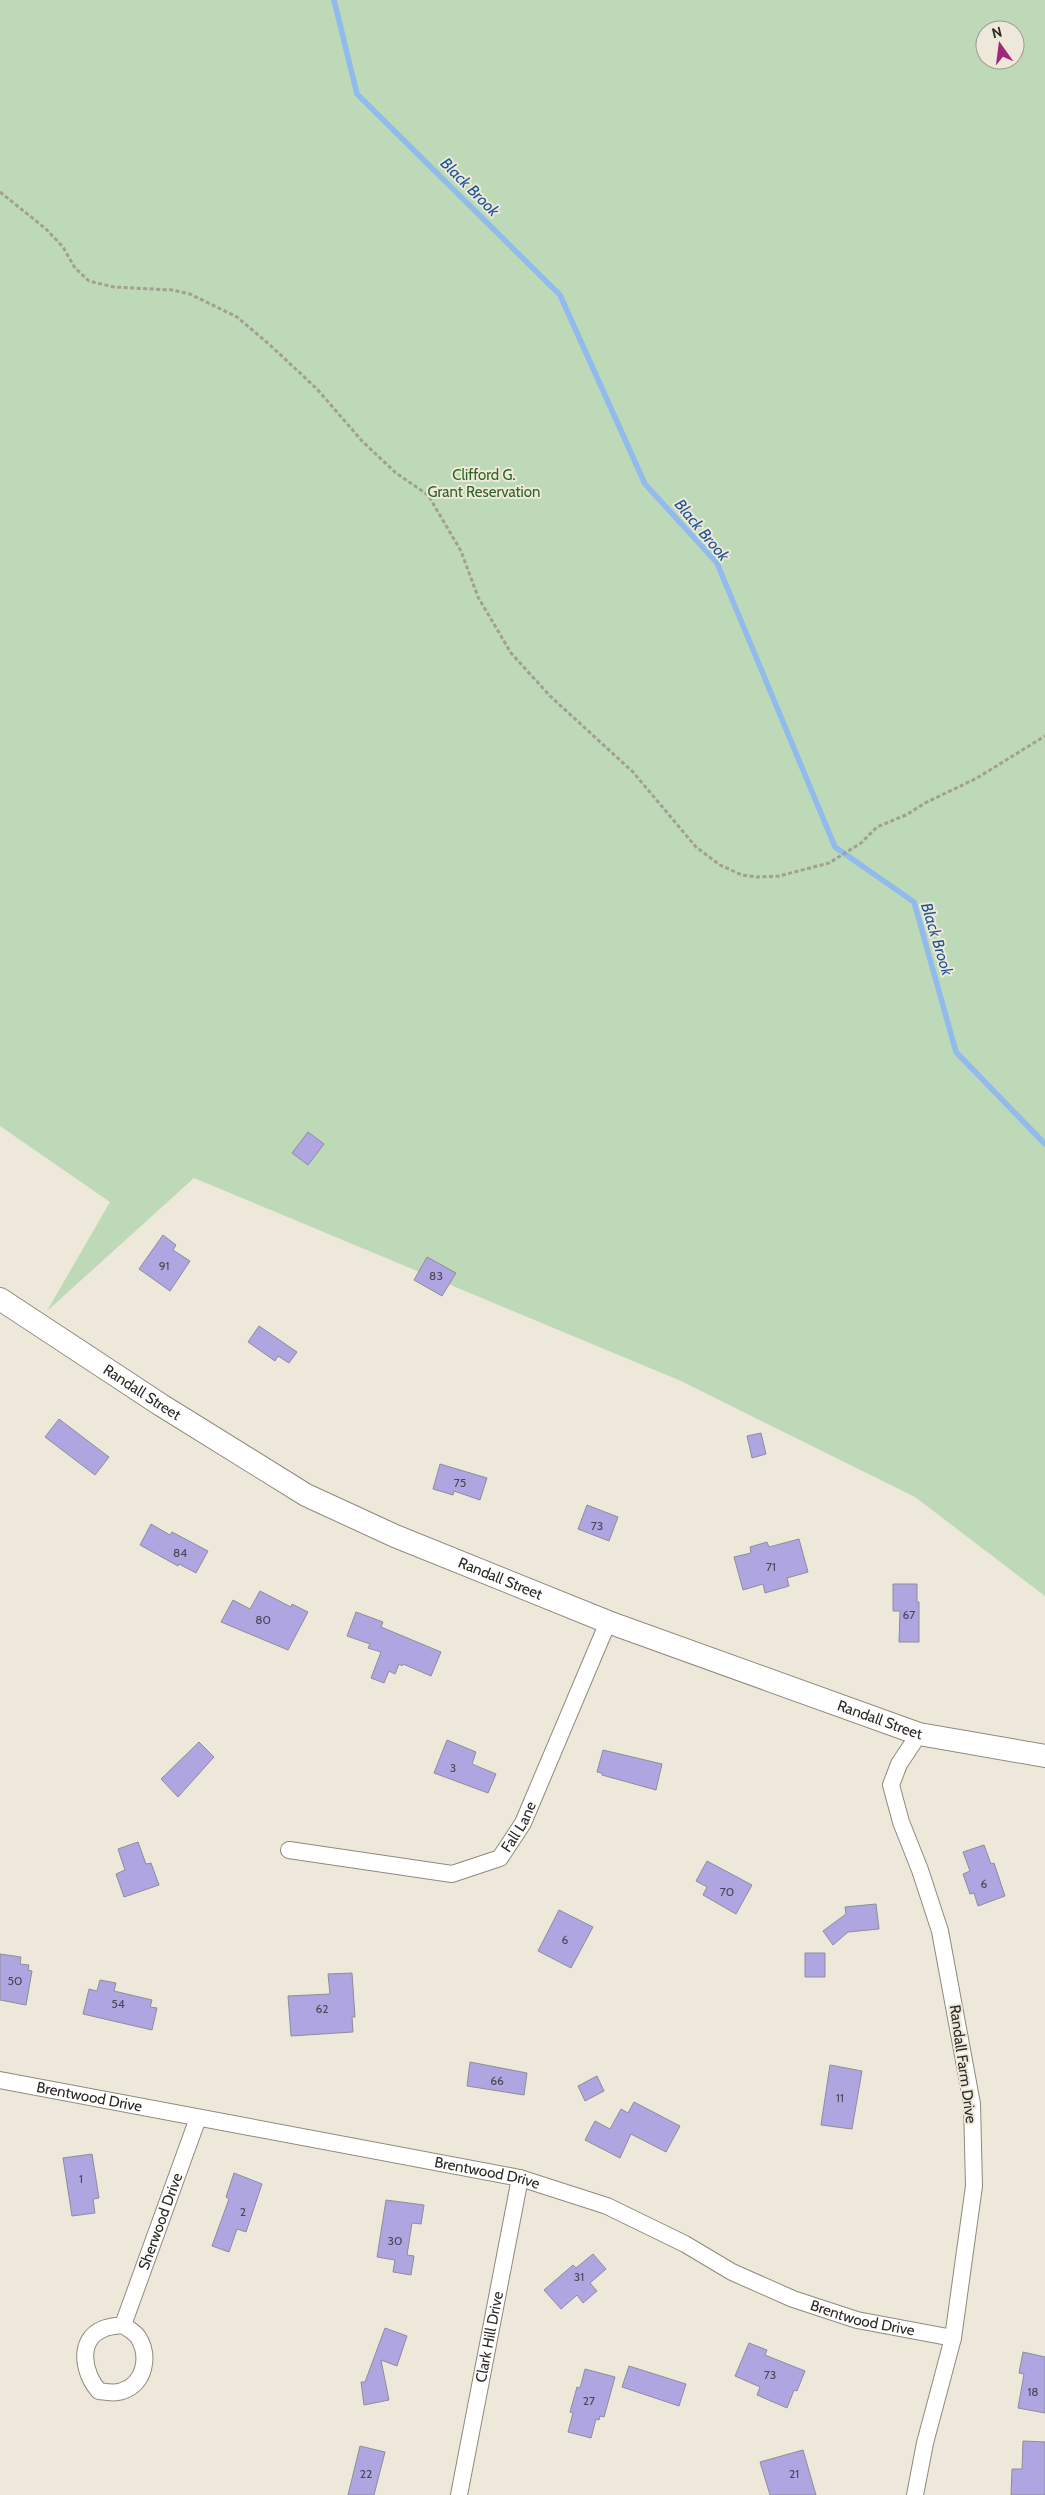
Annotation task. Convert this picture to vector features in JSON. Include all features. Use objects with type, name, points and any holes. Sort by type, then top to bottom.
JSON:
[{"type":"street","name":"Randall Street","points":[[0,1299],[161,1405],[306,1495],[395,1536],[608,1622],[919,1734],[1045,1756]]},
{"type":"street","name":"Fall Lane","points":[[288,1850],[452,1874],[500,1858],[523,1823],[608,1622]]},
{"type":"street","name":"Randall Farm Drive","points":[[915,2495],[925,2442],[953,2338],[974,2186],[972,2104],[940,1931],[920,1870],[900,1822],[891,1785],[899,1764],[919,1734]]},
{"type":"street","name":"Brentwood Drive","points":[[0,2080],[520,2178],[607,2206],[686,2244],[732,2272],[793,2299],[857,2320],[953,2338]]},
{"type":"street","name":"Sherwood Drive","points":[[123,2325],[198,2118]]},
{"type":"street","name":"Clark Hill Drive","points":[[459,2495],[520,2178]]},
{"type":"path","points":[[0,192],[50,234],[63,248],[75,268],[89,281],[114,287],[172,290],[190,294],[237,317],[270,345],[317,389],[362,440],[396,473],[428,495],[461,551],[474,588],[496,630],[523,666],[550,696],[633,772],[689,839],[712,860],[735,872],[757,877],[779,876],[837,859],[861,843],[877,827],[906,815],[925,803],[977,778],[1045,736]]},
{"type":"green space","name":"Clifford G. Grant Reservation","points":[[0,0],[1045,0],[1045,1596],[915,1497],[681,1381],[194,1178],[47,1311],[110,1202],[0,1126]]},
{"type":"building","points":[[308,1132],[324,1144],[308,1165],[292,1153]]},
{"type":"building","points":[[163,1235],[176,1245],[173,1250],[190,1261],[170,1291],[139,1269]]},
{"type":"building","points":[[427,1257],[456,1273],[442,1296],[414,1280]]},
{"type":"building","points":[[259,1326],[297,1352],[289,1363],[278,1356],[275,1361],[248,1342]]},
{"type":"building","points":[[59,1419],[109,1457],[95,1475],[45,1437]]},
{"type":"building","points":[[761,1433],[766,1454],[752,1458],[747,1436]]},
{"type":"building","points":[[440,1464],[487,1478],[480,1500],[454,1491],[453,1495],[433,1489]]},
{"type":"building","points":[[587,1505],[618,1517],[609,1541],[578,1529]]},
{"type":"building","points":[[151,1524],[170,1535],[172,1532],[208,1551],[196,1573],[179,1564],[178,1566],[140,1545]]},
{"type":"building","points":[[799,1539],[808,1572],[787,1578],[789,1586],[765,1593],[763,1584],[743,1590],[734,1557],[751,1553],[750,1547],[767,1542],[769,1547]]},
{"type":"building","points":[[893,1584],[917,1584],[919,1642],[899,1642],[900,1611],[893,1611]]},
{"type":"building","points":[[260,1591],[291,1607],[292,1604],[308,1612],[288,1650],[221,1622],[233,1600],[250,1609]]},
{"type":"building","points":[[356,1612],[383,1622],[381,1627],[441,1652],[431,1676],[399,1664],[395,1674],[389,1671],[384,1683],[371,1678],[381,1652],[368,1648],[370,1644],[347,1636]]},
{"type":"building","points":[[447,1740],[476,1752],[472,1764],[496,1774],[488,1793],[434,1773]]},
{"type":"building","points":[[199,1742],[214,1757],[178,1797],[161,1779]]},
{"type":"building","points":[[603,1750],[662,1764],[656,1790],[597,1772]]},
{"type":"building","points":[[138,1842],[146,1864],[151,1863],[159,1885],[124,1897],[116,1874],[125,1870],[118,1849]]},
{"type":"building","points":[[984,1845],[991,1864],[994,1863],[1005,1896],[978,1906],[974,1893],[970,1894],[963,1874],[970,1871],[963,1852]]},
{"type":"building","points":[[707,1861],[752,1885],[736,1914],[703,1895],[707,1887],[696,1881]]},
{"type":"building","points":[[876,1904],[879,1929],[848,1932],[833,1945],[823,1931],[846,1914],[845,1907]]},
{"type":"building","points":[[559,1910],[593,1927],[571,1968],[538,1951]]},
{"type":"building","points":[[805,1953],[825,1953],[825,1977],[805,1977]]},
{"type":"building","points":[[0,1954],[21,1957],[20,1964],[29,1965],[28,1970],[32,1971],[26,2005],[0,2000]]},
{"type":"building","points":[[352,1973],[355,2017],[352,2017],[353,2032],[291,2036],[288,1996],[330,1994],[328,1974]]},
{"type":"building","points":[[100,1980],[116,1983],[114,1991],[152,2000],[150,2007],[157,2008],[152,2030],[83,2014],[89,1989],[97,1991]]},
{"type":"building","points":[[470,2062],[527,2073],[524,2095],[467,2086]]},
{"type":"building","points":[[830,2065],[862,2071],[852,2129],[821,2125]]},
{"type":"building","points":[[597,2076],[604,2091],[585,2101],[578,2086]]},
{"type":"building","points":[[634,2102],[680,2126],[666,2152],[631,2134],[620,2158],[585,2140],[595,2121],[610,2129],[621,2109],[628,2113]]},
{"type":"building","points":[[92,2154],[99,2198],[93,2199],[95,2213],[72,2216],[63,2158]]},
{"type":"building","points":[[234,2173],[262,2184],[246,2232],[237,2229],[229,2252],[212,2246],[229,2199],[226,2197]]},
{"type":"building","points":[[386,2200],[424,2205],[421,2224],[412,2223],[407,2255],[414,2256],[411,2275],[393,2272],[395,2260],[377,2257]]},
{"type":"building","points":[[593,2254],[606,2269],[590,2283],[597,2291],[583,2303],[577,2295],[561,2309],[544,2290],[573,2265],[576,2268]]},
{"type":"building","points":[[385,2328],[407,2336],[397,2366],[381,2360],[389,2400],[364,2405],[361,2382],[365,2382]]},
{"type":"building","points":[[749,2343],[767,2350],[765,2355],[805,2371],[797,2391],[794,2390],[787,2408],[757,2395],[760,2387],[735,2376]]},
{"type":"building","points":[[1023,2352],[1045,2357],[1045,2413],[1018,2408],[1024,2374],[1019,2373]]},
{"type":"building","points":[[629,2366],[686,2384],[679,2406],[622,2387]]},
{"type":"building","points":[[585,2369],[615,2377],[604,2417],[600,2416],[599,2420],[596,2419],[591,2438],[568,2432],[573,2413],[570,2412],[577,2387],[580,2388]]},
{"type":"building","points":[[1023,2441],[1045,2442],[1045,2495],[1011,2495],[1012,2469],[1022,2469]]},
{"type":"building","points":[[360,2446],[385,2452],[374,2495],[348,2495]]},
{"type":"building","points":[[803,2450],[816,2495],[770,2495],[760,2462]]},
{"type":"waterway","name":"Black Brook","points":[[334,0],[357,94],[560,295],[645,484],[717,563],[835,847],[914,902],[956,1052],[1045,1144]]}]
